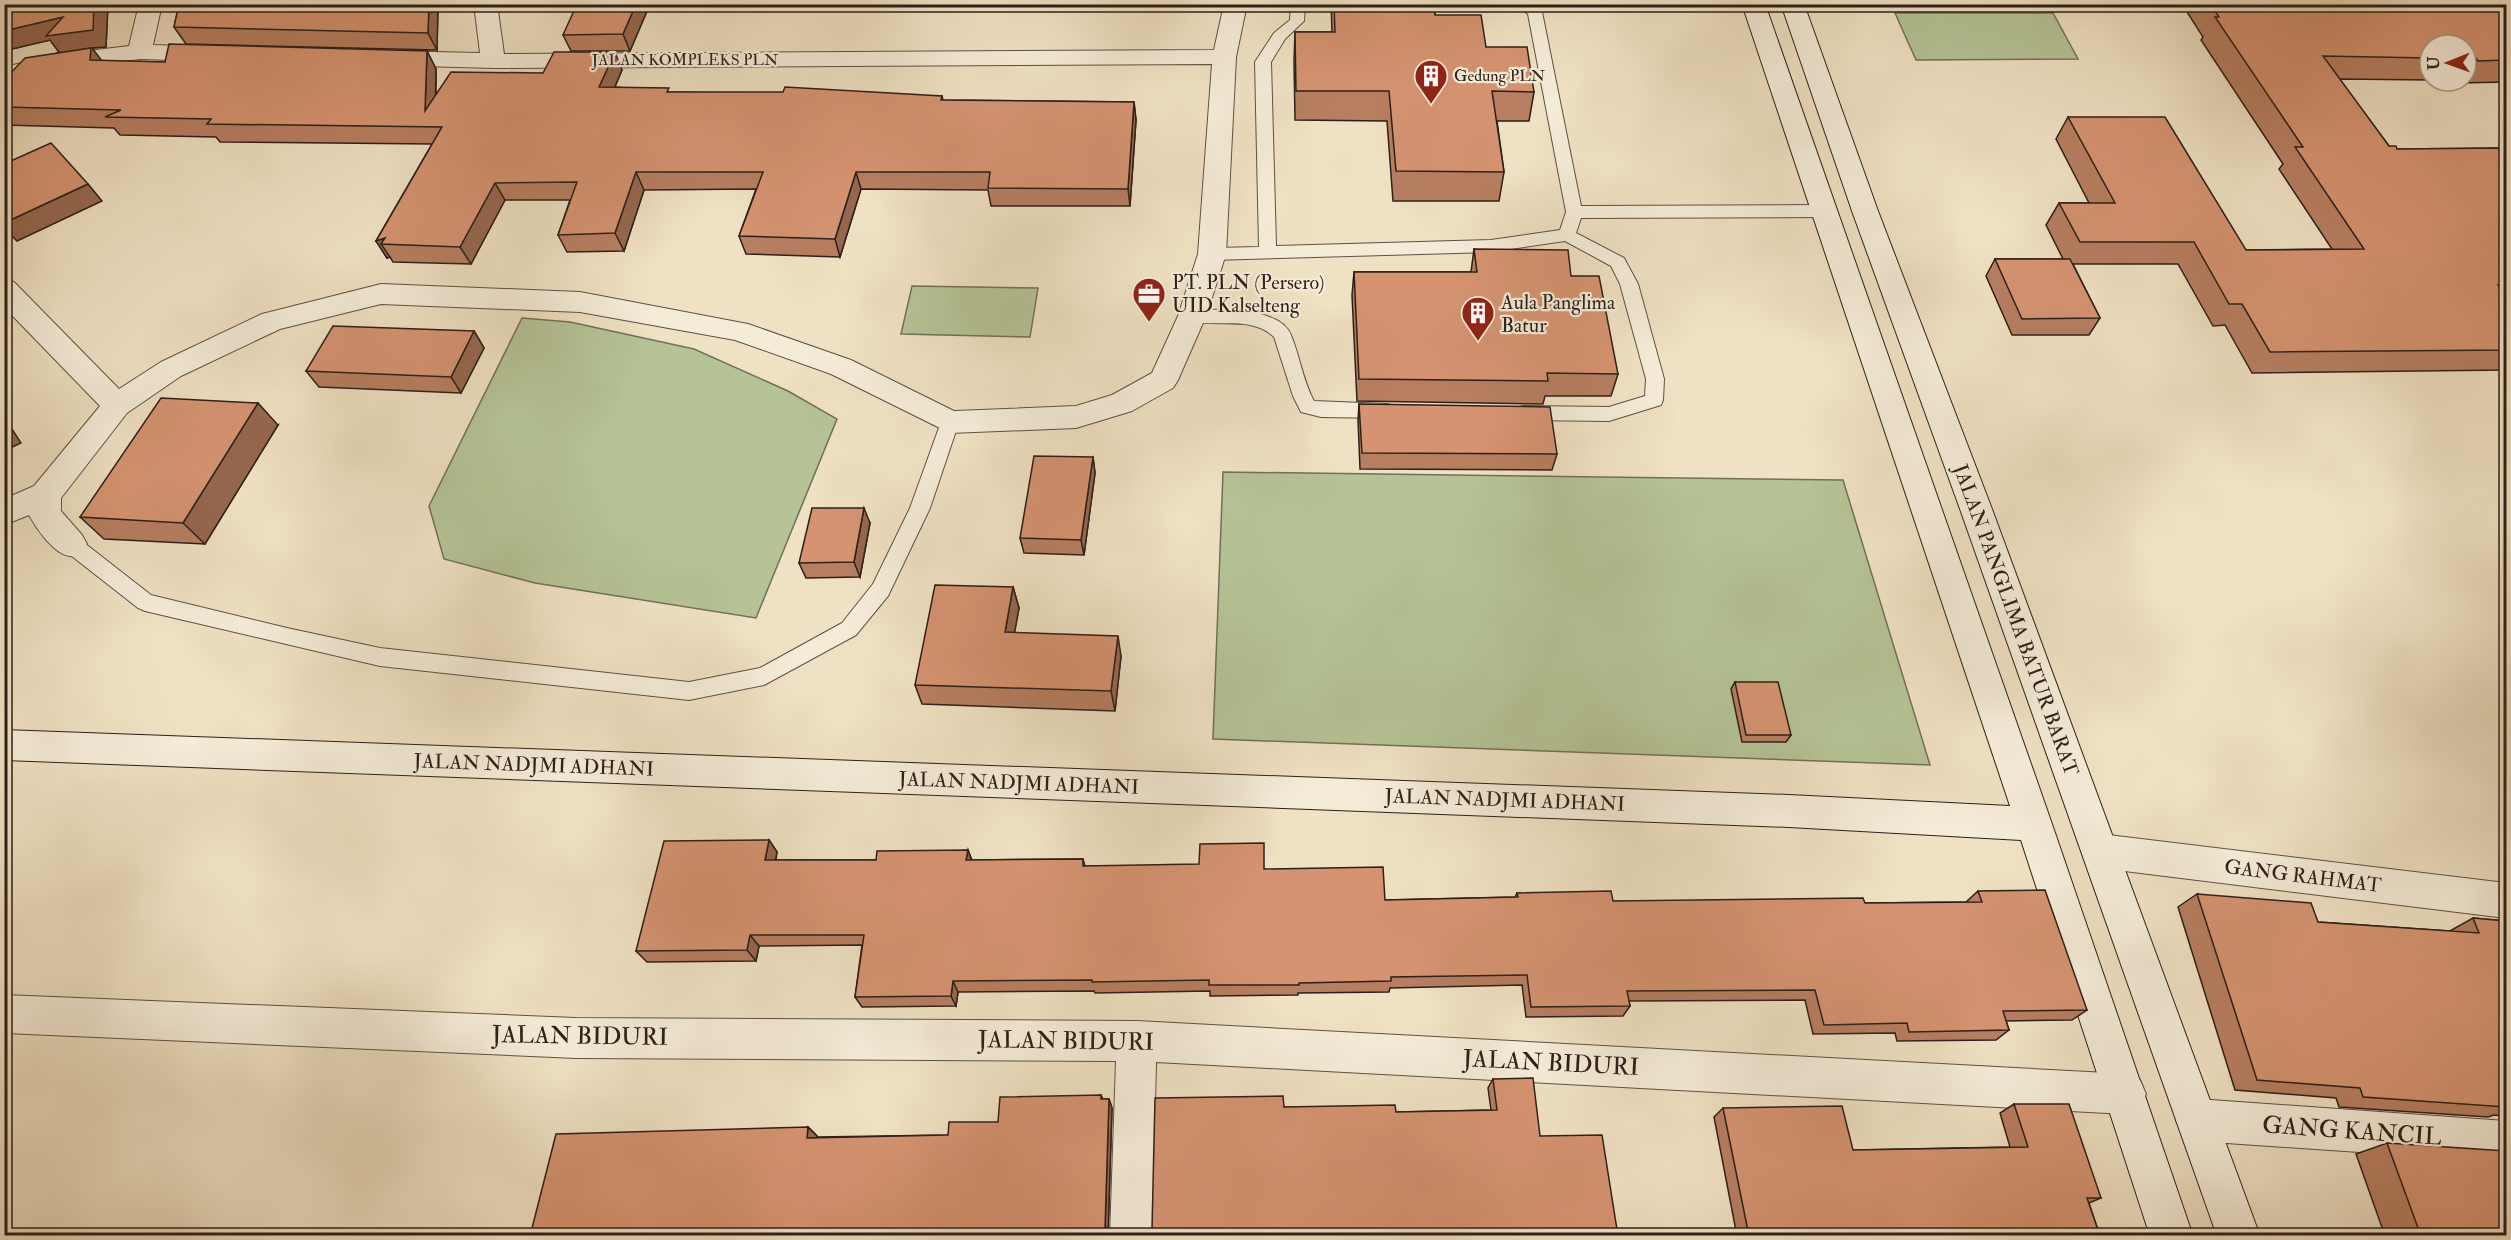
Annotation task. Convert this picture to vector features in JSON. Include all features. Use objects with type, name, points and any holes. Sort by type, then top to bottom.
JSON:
[{"type":"street","points":[[140,52],[151,4]]},
{"type":"street","points":[[485,4],[493,61]]},
{"type":"street","points":[[4,513],[45,495],[117,405],[171,369],[273,321],[381,294],[580,302],[738,331],[841,367],[950,422],[1076,417],[1122,403],[1162,380],[1192,316],[1212,254],[1224,57],[1236,4]]},
{"type":"street","points":[[1753,4],[2126,1094],[2172,1236]]},
{"type":"street","name":"JALAN PANGLIMA BATUR BARAT","points":[[1792,4],[1865,211],[1976,508],[2239,1236]]},
{"type":"street","points":[[4,74],[63,61],[140,52],[234,54]]},
{"type":"street","name":"JALAN KOMPLEKS PLN","points":[[364,57],[493,61],[1224,57]]},
{"type":"street","points":[[1824,211],[1865,211]]},
{"type":"street","points":[[4,289],[117,405]]},
{"type":"street","points":[[45,495],[45,515],[70,544]]},
{"type":"street","points":[[1925,507],[1976,508]]},
{"type":"street","name":"JALAN NADJMI ADHANI","points":[[4,746],[1789,811],[2034,824]]},
{"type":"street","name":"GANG RAHMAT","points":[[2100,851],[2506,902]]},
{"type":"street","name":"JALAN BIDURI","points":[[4,1014],[576,1038],[1137,1041],[2126,1094]]},
{"type":"street","points":[[1131,1236],[1137,1041]]},
{"type":"street","name":"GANG KANCIL","points":[[2198,1120],[2506,1142]]},
{"type":"lane","points":[[1268,252],[1263,62],[1279,36],[1298,21],[1298,4]]},
{"type":"lane","points":[[1522,4],[1535,12],[1574,212],[1567,235]]},
{"type":"lane","points":[[1574,212],[1824,211]]},
{"type":"lane","points":[[1212,254],[1491,246],[1567,235],[1618,262],[1629,284],[1654,379],[1654,400],[1609,414],[1501,412]]},
{"type":"lane","points":[[1192,316],[1261,320],[1276,326],[1282,334],[1302,396],[1308,407],[1321,410],[1405,411]]},
{"type":"lane","points":[[70,544],[145,602],[276,634],[381,657],[689,692],[764,676],[849,629],[881,590],[920,508],[950,422]]},
{"type":"green space","points":[[1895,13],[2053,13],[2078,59],[1916,60]]},
{"type":"green space","points":[[912,286],[1038,288],[1030,337],[901,334]]},
{"type":"green space","points":[[522,318],[570,322],[694,349],[788,391],[837,419],[756,618],[535,583],[444,559],[429,506]]},
{"type":"green space","points":[[1223,472],[1843,480],[1930,765],[1213,739]]},
{"type":"building","points":[[4,4],[94,4],[93,30],[46,36],[63,17],[4,31]]},
{"type":"building","points":[[179,4],[429,4],[428,33],[174,27]]},
{"type":"building","points":[[577,4],[636,4],[623,34],[563,35]]},
{"type":"building","name":"Gedung PLN","points":[[1334,4],[1434,4],[1435,15],[1481,15],[1486,47],[1527,47],[1534,92],[1492,91],[1504,172],[1396,171],[1389,91],[1296,91],[1295,32],[1335,32]]},
{"type":"building","points":[[2210,4],[2506,4],[2506,60],[2478,61],[2478,33],[2418,33],[2418,58],[2323,56],[2389,146],[2396,146],[2397,149],[2506,148],[2506,285],[2498,285],[2506,297],[2506,302],[2503,302],[2506,307],[2506,350],[2270,352],[2242,304],[2229,304],[2194,242],[2080,242],[2059,203],[2115,203],[2068,117],[2165,117],[2246,250],[2364,249],[2295,147],[2303,147],[2215,17],[2219,17]]},
{"type":"building","points":[[169,44],[427,51],[425,111],[451,72],[543,73],[554,52],[615,52],[599,87],[669,88],[667,92],[783,92],[785,87],[942,96],[941,100],[1134,102],[1128,189],[988,188],[990,172],[856,172],[835,239],[739,236],[763,172],[636,172],[615,233],[558,235],[577,182],[495,183],[460,247],[381,244],[385,238],[376,241],[442,127],[207,124],[211,119],[105,117],[121,110],[4,107],[4,80],[25,58],[91,48],[90,60],[165,62]]},
{"type":"building","points":[[51,143],[88,184],[4,223],[4,164]]},
{"type":"building","name":"Aula Panglima Batur","points":[[1474,249],[1568,250],[1571,276],[1599,276],[1618,374],[1547,373],[1548,381],[1359,379],[1354,272],[1477,272]]},
{"type":"building","points":[[1995,259],[2070,259],[2100,318],[2022,319]]},
{"type":"building","points":[[333,326],[474,331],[451,377],[306,371]]},
{"type":"building","points":[[161,398],[258,403],[183,523],[80,517]]},
{"type":"building","points":[[1359,404],[1550,407],[1557,454],[1362,453]]},
{"type":"building","points":[[1034,456],[1093,457],[1081,540],[1020,538]]},
{"type":"building","points":[[812,508],[864,508],[854,562],[799,563]]},
{"type":"building","points":[[935,585],[1013,587],[1005,632],[1118,636],[1111,691],[915,685]]},
{"type":"building","points":[[1735,682],[1778,682],[1791,735],[1746,735]]},
{"type":"building","points":[[769,840],[765,860],[876,860],[877,851],[968,850],[966,860],[1083,859],[1083,866],[1199,864],[1200,844],[1264,843],[1264,869],[1383,867],[1385,900],[1518,897],[1517,893],[1611,891],[1613,901],[1863,898],[1865,903],[1982,902],[1978,891],[2045,890],[2087,1010],[2003,1011],[2009,1030],[1909,1032],[1907,1023],[1824,1025],[1815,990],[1627,991],[1630,1006],[1531,1007],[1527,975],[1391,977],[1391,981],[1299,983],[1299,985],[1209,985],[1209,980],[953,981],[951,996],[855,997],[864,935],[750,935],[747,950],[636,951],[664,841]]},
{"type":"building","points":[[2197,894],[2311,903],[2318,922],[2479,933],[2473,918],[2506,921],[2506,1107],[2363,1097],[2360,1088],[2257,1080]]},
{"type":"building","points":[[1533,1078],[1540,1136],[1602,1135],[1618,1236],[530,1236],[556,1134],[808,1127],[807,1138],[948,1135],[949,1122],[998,1122],[1000,1097],[1101,1095],[1101,1099],[1109,1099],[1105,1229],[1107,1232],[1150,1232],[1152,1229],[1155,1098],[1283,1096],[1284,1107],[1395,1105],[1396,1112],[1497,1110],[1493,1079]]},
{"type":"building","points":[[2014,1104],[2069,1104],[2101,1198],[2087,1198],[2100,1236],[1749,1236],[1723,1108],[1842,1106],[1853,1150],[2028,1147]]},
{"type":"building","points":[[2387,1143],[2506,1151],[2506,1236],[2421,1236]]},
{"type":"place","name":"Gedung PLN","points":[[1431,105]]},
{"type":"place","name":"PT. PLN (Persero) UID Kalselteng","points":[[1149,323]]},
{"type":"place","name":"Aula Panglima Batur","points":[[1478,342]]}]
